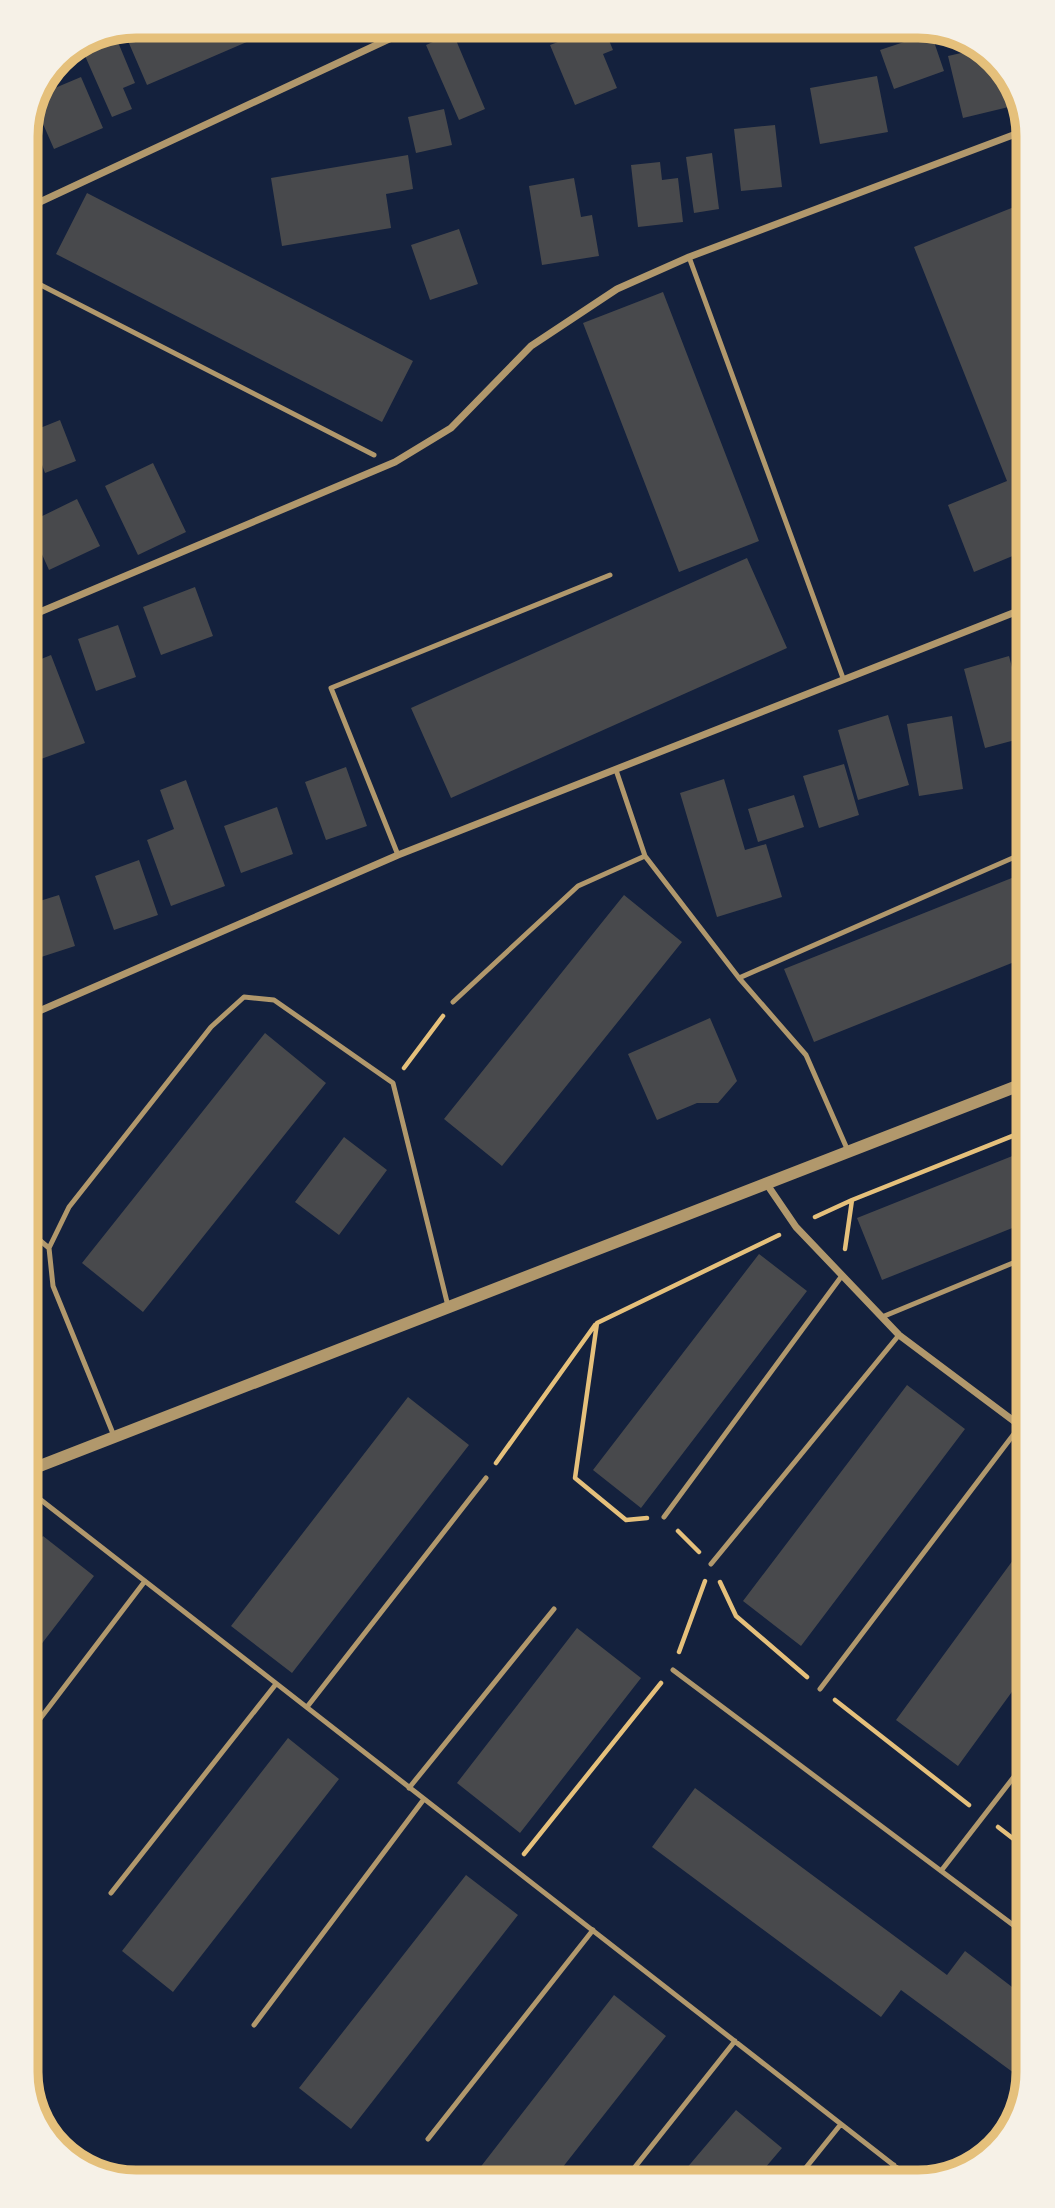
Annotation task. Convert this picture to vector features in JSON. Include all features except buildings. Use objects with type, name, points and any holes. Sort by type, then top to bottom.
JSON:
[{"type":"street","points":[[39,202],[389,39]]},
{"type":"street","points":[[39,612],[395,462],[451,428],[531,346],[617,289],[689,257],[1016,134]]},
{"type":"street","points":[[39,1011],[398,855],[1016,612]]},
{"type":"street","points":[[39,1466],[1016,1086]]},
{"type":"street","points":[[766,1182],[796,1227],[899,1335],[1016,1423]]},
{"type":"lane","points":[[689,257],[843,678]]},
{"type":"lane","points":[[39,284],[374,455]]},
{"type":"lane","points":[[398,855],[331,688],[610,575]]},
{"type":"lane","points":[[616,770],[645,856],[739,978],[806,1055],[848,1151]]},
{"type":"lane","points":[[453,1002],[578,887],[645,856]]},
{"type":"lane","points":[[739,978],[1016,857]]},
{"type":"lane","points":[[115,1437],[52,1286],[50,1248],[69,1206],[211,1027],[244,997],[274,1000],[393,1083],[448,1309]]},
{"type":"lane","points":[[39,1239],[50,1248]]},
{"type":"lane","points":[[882,1317],[1016,1262]]},
{"type":"lane","points":[[664,1517],[841,1277]]},
{"type":"lane","points":[[711,1564],[899,1335]]},
{"type":"lane","points":[[820,1689],[1016,1437]]},
{"type":"lane","points":[[307,1707],[485,1478]]},
{"type":"lane","points":[[39,1498],[900,2170]]},
{"type":"lane","points":[[39,1720],[145,1581]]},
{"type":"lane","points":[[409,1787],[554,1609]]},
{"type":"lane","points":[[673,1670],[1016,1927]]},
{"type":"lane","points":[[111,1893],[276,1684]]},
{"type":"lane","points":[[941,1871],[1016,1774]]},
{"type":"lane","points":[[254,2025],[424,1799]]},
{"type":"lane","points":[[428,2139],[593,1930]]},
{"type":"lane","points":[[633,2170],[735,2041]]},
{"type":"lane","points":[[804,2170],[841,2124]]},
{"type":"lane","points":[[890,2170],[894,2165]]},
{"type":"path","points":[[393,1083],[453,1002]]},
{"type":"path","points":[[841,1277],[852,1200],[1016,1135]]},
{"type":"path","points":[[485,1478],[597,1323]]},
{"type":"path","points":[[513,1868],[673,1670],[711,1564]]}]
